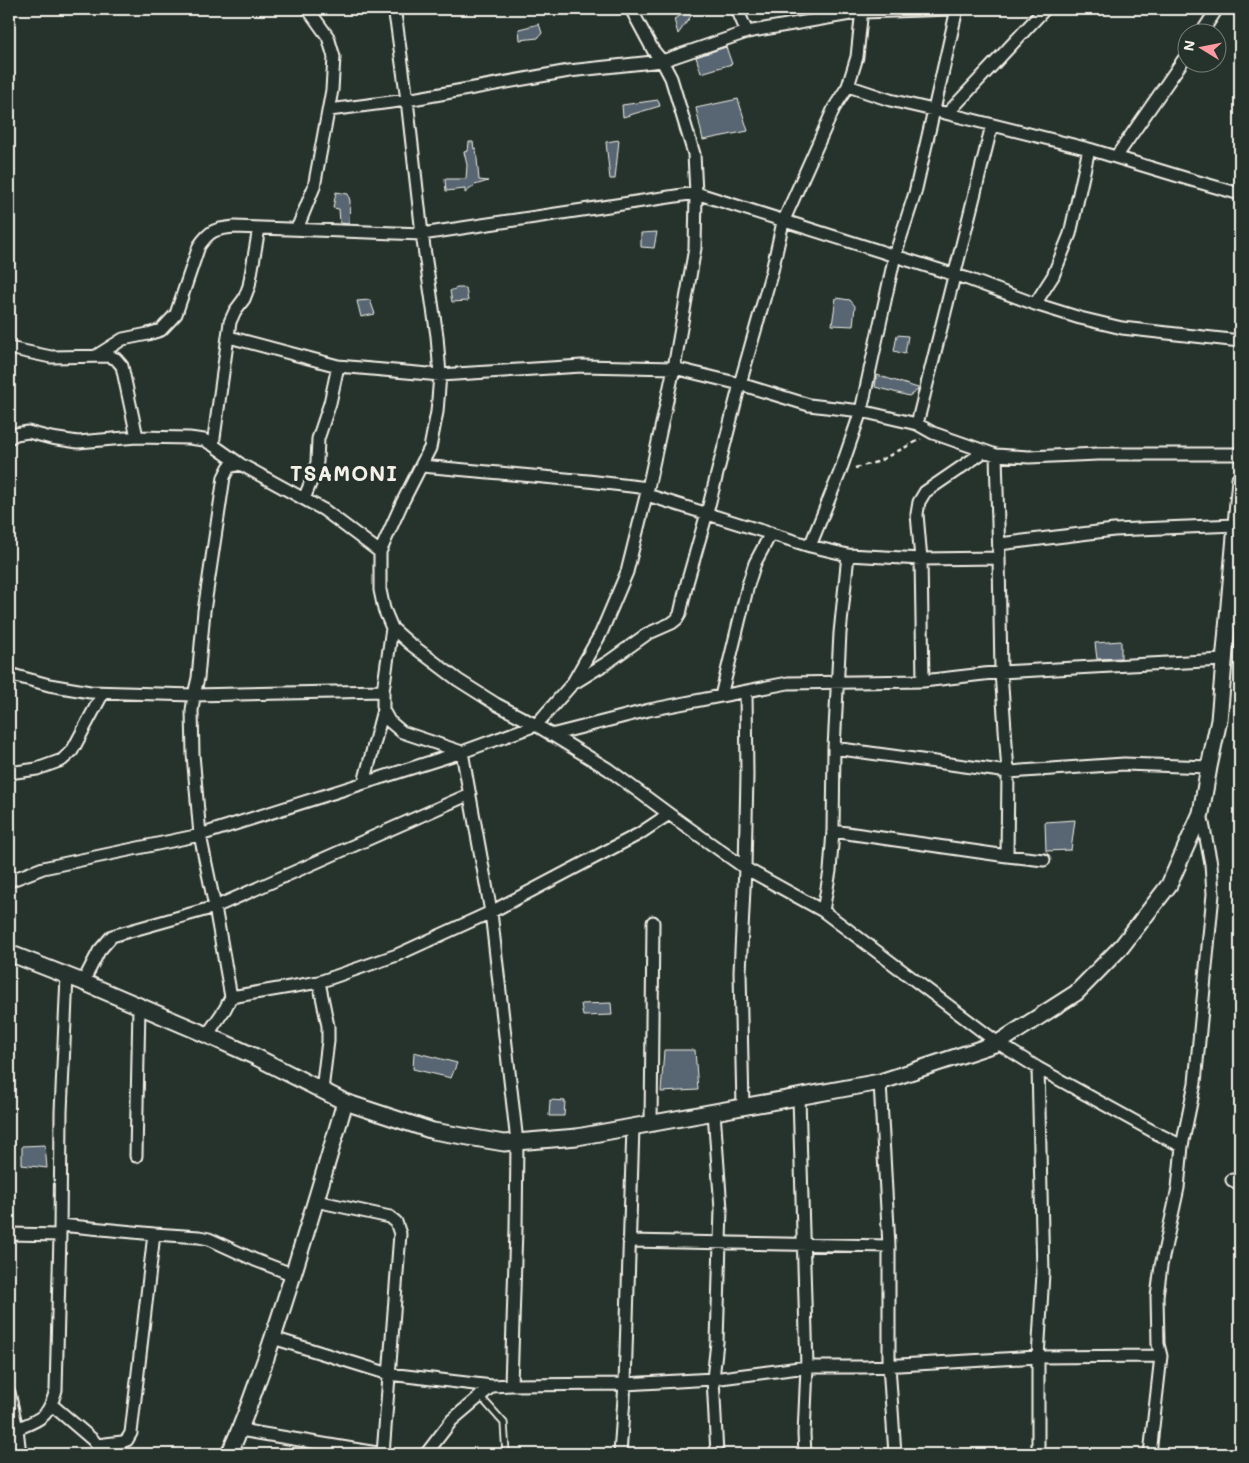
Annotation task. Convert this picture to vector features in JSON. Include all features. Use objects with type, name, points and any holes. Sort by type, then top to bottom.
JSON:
[{"type":"main road","points":[[9,953],[83,982],[207,1035],[256,1057],[345,1102],[432,1132],[504,1143],[577,1137],[880,1082],[998,1043],[1076,993],[1122,946],[1169,886],[1202,813],[1219,720],[1240,479]]},
{"type":"main road","points":[[229,1454],[240,1430],[273,1338],[345,1102]]},
{"type":"street","points":[[297,229],[314,187],[329,110],[334,57],[328,37],[308,9]]},
{"type":"street","points":[[394,9],[407,100],[422,234],[437,336],[440,375],[430,448],[380,552],[380,590],[384,609],[392,628],[409,643],[466,685],[608,769],[668,814],[746,868],[823,911],[998,1043],[1038,1068],[1182,1146]]},
{"type":"street","points":[[9,881],[43,868],[200,835],[462,752],[536,725],[572,684],[600,633],[627,572],[648,491],[674,368],[695,248],[696,193],[694,154],[671,78],[662,61],[653,50],[631,9]]},
{"type":"street","points":[[737,9],[747,32]]},
{"type":"street","points":[[329,110],[407,100],[569,71],[662,61],[747,32],[862,10],[955,9],[915,193],[895,255],[861,411],[840,472],[810,546]]},
{"type":"street","points":[[948,113],[1045,9]]},
{"type":"street","points":[[1209,22],[1217,9]]},
{"type":"street","points":[[572,684],[648,634],[677,619],[680,614],[784,222],[834,108],[848,86],[858,57],[862,10]]},
{"type":"street","points":[[1116,157],[1176,70]]},
{"type":"street","points":[[848,86],[890,100],[1089,149],[1240,194]]},
{"type":"street","points":[[917,424],[992,124]]},
{"type":"street","points":[[1035,304],[1053,276],[1070,234],[1089,149]]},
{"type":"street","points":[[96,356],[123,339],[161,330],[176,314],[199,246],[214,229],[234,227],[422,234],[696,193],[784,222],[895,255],[1080,318],[1122,328],[1240,341]]},
{"type":"street","points":[[213,445],[230,322],[244,299],[249,286],[259,228]]},
{"type":"street","points":[[228,337],[338,366],[440,375],[582,366],[674,368],[740,384],[809,405],[861,411],[917,424],[933,433],[996,455],[1029,457],[1098,454],[1240,454]]},
{"type":"street","points":[[9,348],[51,357],[109,356],[116,359],[122,366],[137,437]]},
{"type":"street","points":[[304,499],[314,474],[317,462],[318,439],[330,403],[338,366]]},
{"type":"street","points":[[9,438],[16,434],[28,432],[78,442],[137,437],[204,440],[240,464],[324,510],[380,552]]},
{"type":"street","points":[[923,681],[921,560],[917,514],[919,502],[925,492],[985,451]]},
{"type":"street","points":[[996,455],[1000,672],[1008,772],[1007,856]]},
{"type":"street","points":[[207,1035],[231,997],[200,835],[193,754],[192,711],[198,678],[204,612],[224,477],[229,467],[240,464]]},
{"type":"street","points":[[422,466],[588,481],[648,491],[707,513],[810,546],[848,555],[921,560],[999,558]]},
{"type":"street","points":[[999,544],[1114,530],[1236,524]]},
{"type":"street","points":[[721,696],[748,585],[755,563],[771,533]]},
{"type":"street","points":[[823,911],[830,872],[833,831],[834,748],[840,633],[848,555]]},
{"type":"street","points":[[364,783],[383,710],[383,691],[392,628]]},
{"type":"street","points":[[552,735],[649,710],[788,683],[923,681],[1000,672],[1223,660]]},
{"type":"street","points":[[9,673],[50,685],[103,693],[194,695],[383,691]]},
{"type":"street","points":[[743,1107],[740,972],[746,868],[746,692]]},
{"type":"street","points":[[9,773],[37,769],[62,760],[72,751],[103,693]]},
{"type":"street","points":[[383,710],[390,721],[402,732],[462,752]]},
{"type":"street","points":[[834,748],[1008,772],[1124,764],[1209,767]]},
{"type":"street","points":[[462,752],[491,912],[517,1142],[511,1385]]},
{"type":"street","points":[[83,982],[99,951],[112,936],[215,907],[470,794]]},
{"type":"street","points":[[1150,1454],[1161,1356],[1158,1344],[1158,1296],[1161,1266],[1178,1188],[1182,1146],[1195,1083],[1213,894],[1211,864],[1202,813]]},
{"type":"street","points":[[231,997],[318,982],[397,955],[491,912],[639,834],[668,814]]},
{"type":"street","points":[[833,831],[1044,860]]},
{"type":"street","points":[[651,1124],[653,922]]},
{"type":"street","points":[[17,1429],[43,1418],[52,1405],[56,1390],[61,1112],[67,976]]},
{"type":"street","points":[[318,982],[328,1026],[322,1090]]},
{"type":"street","points":[[136,1156],[139,1006]]},
{"type":"street","points":[[1038,1068],[1043,1273],[1038,1357],[1038,1454]]},
{"type":"street","points":[[880,1082],[889,1246],[889,1365],[895,1454]]},
{"type":"street","points":[[798,1097],[807,1367],[804,1434],[806,1454]]},
{"type":"street","points":[[714,1112],[720,1209],[717,1342],[713,1379],[716,1454]]},
{"type":"street","points":[[620,1454],[625,1384],[633,1127]]},
{"type":"street","points":[[240,1430],[383,1454],[400,1234],[396,1222],[390,1217],[316,1201]]},
{"type":"street","points":[[9,1234],[60,1230],[199,1237],[209,1239],[255,1260],[294,1274]]},
{"type":"street","points":[[52,1405],[88,1434],[98,1450],[127,1440],[131,1433],[154,1234]]},
{"type":"street","points":[[629,1241],[889,1246]]},
{"type":"street","points":[[273,1338],[390,1374],[492,1386],[625,1384],[713,1379],[807,1367],[865,1367],[1038,1357],[1161,1356]]},
{"type":"street","points":[[426,1454],[452,1420],[492,1386]]},
{"type":"street","points":[[9,1392],[20,1454]]},
{"type":"lane","points":[[480,1396],[504,1423],[506,1454]]},
{"type":"path","points":[[840,472],[877,462],[933,433]]},
{"type":"building","points":[[696,9],[678,34],[674,19]]},
{"type":"building","points":[[539,24],[542,33],[538,38],[520,40],[519,29]]},
{"type":"building","points":[[726,47],[732,64],[701,73],[696,57]]},
{"type":"building","points":[[738,99],[748,131],[703,140],[696,108]]},
{"type":"building","points":[[658,100],[660,106],[623,117],[622,105]]},
{"type":"building","points":[[619,140],[615,179],[610,179],[606,142]]},
{"type":"building","points":[[469,142],[473,142],[474,149],[476,148],[479,180],[488,181],[475,185],[465,193],[465,189],[446,191],[445,179],[466,179],[467,165],[464,152],[468,151]]},
{"type":"building","points":[[336,192],[348,194],[350,201],[349,224],[340,223],[339,209],[333,208]]},
{"type":"building","points":[[657,232],[654,248],[641,247],[641,233]]},
{"type":"building","points":[[457,288],[466,288],[468,301],[452,302],[450,291]]},
{"type":"building","points":[[836,298],[850,300],[855,306],[853,326],[832,325]]},
{"type":"building","points":[[370,300],[375,314],[361,317],[357,301]]},
{"type":"building","points":[[897,335],[908,336],[905,354],[894,351]]},
{"type":"building","points":[[877,375],[918,388],[918,390],[909,396],[875,387]]},
{"type":"building","points":[[1121,641],[1121,658],[1097,659],[1095,643]]},
{"type":"building","points":[[1075,820],[1071,850],[1046,851],[1045,822]]},
{"type":"building","points":[[611,1003],[612,1015],[583,1016],[581,1004]]},
{"type":"building","points":[[664,1050],[695,1050],[698,1090],[661,1092]]},
{"type":"building","points":[[414,1052],[457,1063],[451,1078],[413,1069]]},
{"type":"building","points":[[550,1100],[565,1101],[564,1116],[549,1116]]},
{"type":"building","points":[[45,1145],[47,1168],[22,1165],[22,1146]]},
{"type":"district","name":"TSAMONI","points":[[344,474]]}]
